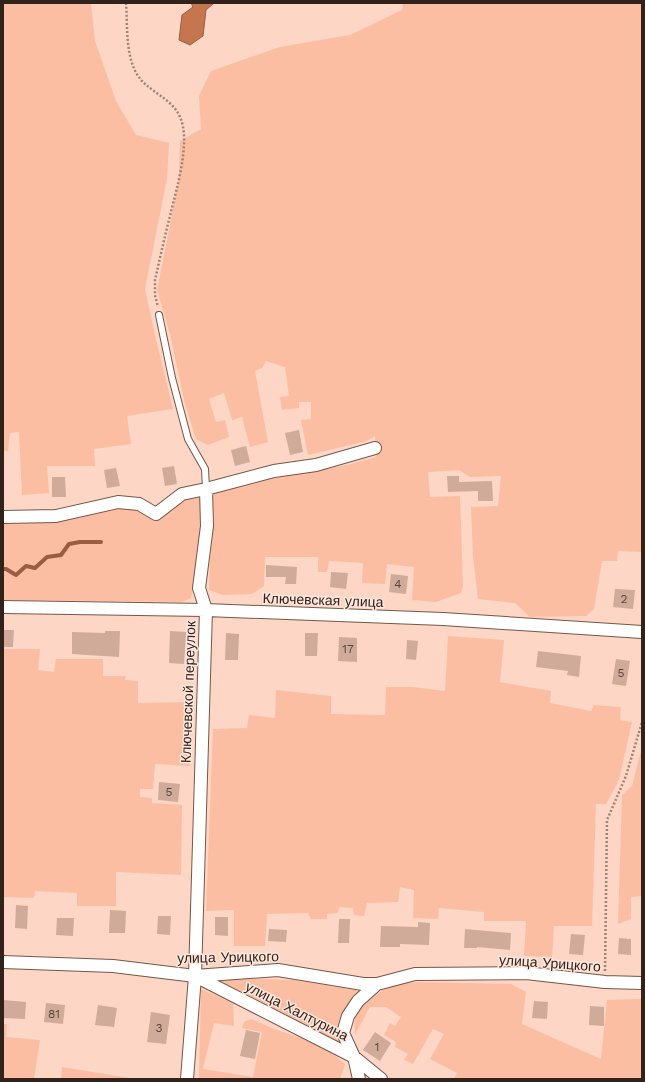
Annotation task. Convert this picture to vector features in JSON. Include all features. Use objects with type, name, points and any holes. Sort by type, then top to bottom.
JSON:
[{"type":"street","points":[[3,517],[56,516],[118,502],[139,504],[156,514],[182,494],[206,489],[274,470],[316,465],[375,448]]},
{"type":"street","name":"Ключевской переулок","points":[[187,1079],[195,976],[206,610],[199,588],[207,526],[206,489]]},
{"type":"street","name":"Ключевская улица","points":[[3,607],[206,610],[443,619],[642,632]]},
{"type":"street","name":"улица Урицкого","points":[[3,962],[113,966],[195,976],[278,970],[363,984],[377,984],[415,974],[494,973],[526,973],[604,982],[642,983]]},
{"type":"street","name":"улица Халтурина","points":[[195,976],[354,1057],[381,1079]]},
{"type":"street","points":[[359,1079],[354,1057],[343,1033],[348,1016],[358,1000],[377,984]]},
{"type":"lane","name":"Ключевской переулок","points":[[159,315],[172,378],[188,440],[205,469],[206,489]]},
{"type":"path","points":[[126,3],[129,52],[135,71],[144,83],[172,106],[180,115],[184,127],[182,161],[155,280],[155,295],[159,315]]},
{"type":"path","points":[[604,982],[608,820],[626,776],[642,722]]},
{"type":"shaded area","points":[[3,3],[91,3],[95,41],[116,101],[136,135],[169,143],[167,179],[145,289],[173,409],[127,416],[131,444],[94,449],[95,466],[47,466],[49,493],[22,495],[19,432],[10,433],[8,451],[3,451]]},
{"type":"shaded area","points":[[191,3],[214,3],[206,10],[203,36],[190,45],[179,40],[182,15],[193,7]]},
{"type":"shaded area","points":[[403,3],[642,3],[642,552],[618,551],[617,561],[602,561],[594,609],[586,616],[530,617],[515,603],[478,599],[473,557],[471,507],[498,506],[501,476],[470,477],[459,470],[428,472],[430,497],[460,496],[463,585],[461,593],[436,602],[412,600],[414,567],[387,564],[385,584],[362,583],[363,563],[329,561],[327,572],[318,572],[318,557],[265,557],[264,586],[252,594],[223,595],[209,590],[210,558],[214,520],[212,494],[268,477],[307,473],[376,457],[375,436],[367,441],[308,455],[301,420],[311,419],[311,402],[299,402],[299,408],[282,410],[280,397],[289,396],[285,367],[266,361],[262,368],[255,371],[268,442],[250,447],[242,417],[232,420],[224,393],[209,399],[216,422],[225,420],[229,437],[208,445],[196,439],[185,404],[170,334],[157,290],[179,179],[180,141],[201,129],[199,96],[211,71],[280,47],[350,35],[402,10]]},
{"type":"shaded area","points":[[201,497],[202,526],[196,574],[191,598],[182,602],[3,600],[3,522],[117,507],[138,510],[156,521],[184,500]]},
{"type":"shaded area","points":[[448,636],[504,640],[500,682],[551,691],[550,703],[591,711],[594,705],[621,707],[620,720],[632,722],[619,780],[606,804],[596,804],[592,926],[554,926],[552,957],[524,956],[526,921],[484,921],[484,912],[439,908],[438,919],[413,918],[414,890],[400,887],[398,902],[367,903],[364,916],[354,915],[353,908],[339,907],[338,913],[327,914],[327,919],[311,919],[308,913],[267,914],[265,946],[234,946],[234,910],[206,911],[213,729],[247,728],[249,715],[275,718],[276,690],[331,696],[331,714],[385,715],[386,687],[413,687],[445,691]]},
{"type":"shaded area","points":[[3,649],[40,649],[38,670],[54,672],[56,659],[103,659],[103,676],[126,676],[125,680],[138,681],[138,703],[192,702],[190,766],[155,764],[153,789],[140,789],[140,797],[152,798],[152,803],[182,805],[181,875],[116,872],[116,906],[77,906],[77,893],[35,891],[34,898],[3,897]]},
{"type":"shaded area","points":[[642,747],[642,896],[631,897],[631,919],[618,924],[622,795],[632,786]]},
{"type":"shaded area","points":[[215,979],[293,980],[360,991],[348,1004],[341,1017],[339,1034],[343,1046],[233,990]]},
{"type":"shaded area","points":[[404,983],[511,984],[526,992],[522,1024],[601,1059],[607,1000],[642,999],[642,1079],[454,1079],[457,1073],[430,1059],[444,1034],[433,1029],[413,1064],[404,1060],[408,1054],[395,1047],[396,1042],[384,1035],[390,1023],[395,1026],[401,1017],[386,1007],[370,1007],[355,1035],[355,1019],[357,1013],[366,1002],[387,988]]},
{"type":"shaded area","points":[[201,989],[233,1003],[234,1026],[214,1023],[203,1069],[253,1077],[262,1032],[242,1028],[244,1022],[251,1019],[274,1029],[302,1038],[328,1050],[345,1064],[340,1079],[199,1079]]},
{"type":"shaded area","points":[[3,1024],[7,1024],[6,1037],[40,1040],[34,1079],[3,1079]]},
{"type":"shaded area","points":[[62,1067],[136,1079],[61,1079]]},
{"type":"building","points":[[299,430],[303,452],[290,455],[285,433]]},
{"type":"building","points":[[246,446],[250,462],[235,466],[231,450]]},
{"type":"building","points":[[174,466],[177,484],[165,486],[162,468]]},
{"type":"building","points":[[116,468],[120,486],[107,488],[104,470]]},
{"type":"building","points":[[447,476],[459,476],[459,482],[492,481],[493,501],[478,501],[478,491],[448,492]]},
{"type":"building","points":[[52,477],[65,477],[66,497],[52,497]]},
{"type":"building","points":[[266,565],[297,567],[296,584],[285,584],[286,577],[266,577]]},
{"type":"building","points":[[331,572],[348,573],[346,589],[330,587]]},
{"type":"building","points":[[391,574],[408,576],[406,594],[389,592]]},
{"type":"building","points":[[615,589],[635,590],[633,609],[613,607]]},
{"type":"building","points":[[3,630],[14,630],[13,647],[3,647]]},
{"type":"building","points":[[105,631],[120,631],[119,657],[72,654],[72,632],[105,633]]},
{"type":"building","points":[[170,631],[186,632],[184,664],[169,663]]},
{"type":"building","points":[[226,633],[239,634],[238,660],[225,660]]},
{"type":"building","points":[[305,633],[318,633],[317,656],[305,656]]},
{"type":"building","points":[[339,637],[357,638],[357,662],[338,661]]},
{"type":"building","points":[[407,640],[418,641],[416,660],[406,659]]},
{"type":"building","points":[[538,651],[581,656],[579,677],[567,675],[568,671],[536,667]]},
{"type":"building","points":[[616,659],[630,661],[626,686],[612,684]]},
{"type":"building","points":[[159,782],[180,784],[178,802],[158,800]]},
{"type":"building","points":[[16,905],[28,906],[27,929],[15,928]]},
{"type":"building","points":[[110,910],[126,911],[125,933],[109,933]]},
{"type":"building","points":[[158,916],[171,916],[170,935],[157,934]]},
{"type":"building","points":[[215,917],[228,917],[228,936],[215,935]]},
{"type":"building","points":[[57,918],[74,918],[73,936],[56,935]]},
{"type":"building","points":[[339,919],[350,919],[349,943],[338,943]]},
{"type":"building","points":[[418,922],[430,923],[429,945],[400,944],[400,947],[380,947],[381,926],[418,927]]},
{"type":"building","points":[[269,929],[287,930],[286,942],[268,941]]},
{"type":"building","points":[[465,929],[511,933],[510,950],[477,947],[464,948]]},
{"type":"building","points":[[571,934],[585,935],[583,955],[569,954]]},
{"type":"building","points":[[619,938],[631,939],[631,955],[618,954]]},
{"type":"building","points":[[3,1000],[26,1002],[25,1019],[3,1018]]},
{"type":"building","points":[[534,1001],[548,1002],[547,1019],[532,1018]]},
{"type":"building","points":[[46,1003],[65,1005],[63,1024],[44,1022]]},
{"type":"building","points":[[98,1005],[117,1008],[114,1027],[95,1025]]},
{"type":"building","points":[[590,1006],[604,1007],[604,1026],[589,1025]]},
{"type":"building","points":[[151,1012],[170,1015],[166,1044],[147,1042]]},
{"type":"building","points":[[246,1030],[260,1033],[255,1059],[240,1056]]},
{"type":"building","points":[[375,1032],[391,1043],[380,1061],[363,1050]]},
{"type":"waterway","points":[[3,569],[6,569],[16,575],[26,566],[35,568],[47,557],[61,555],[69,544],[80,542],[101,542]]}]
